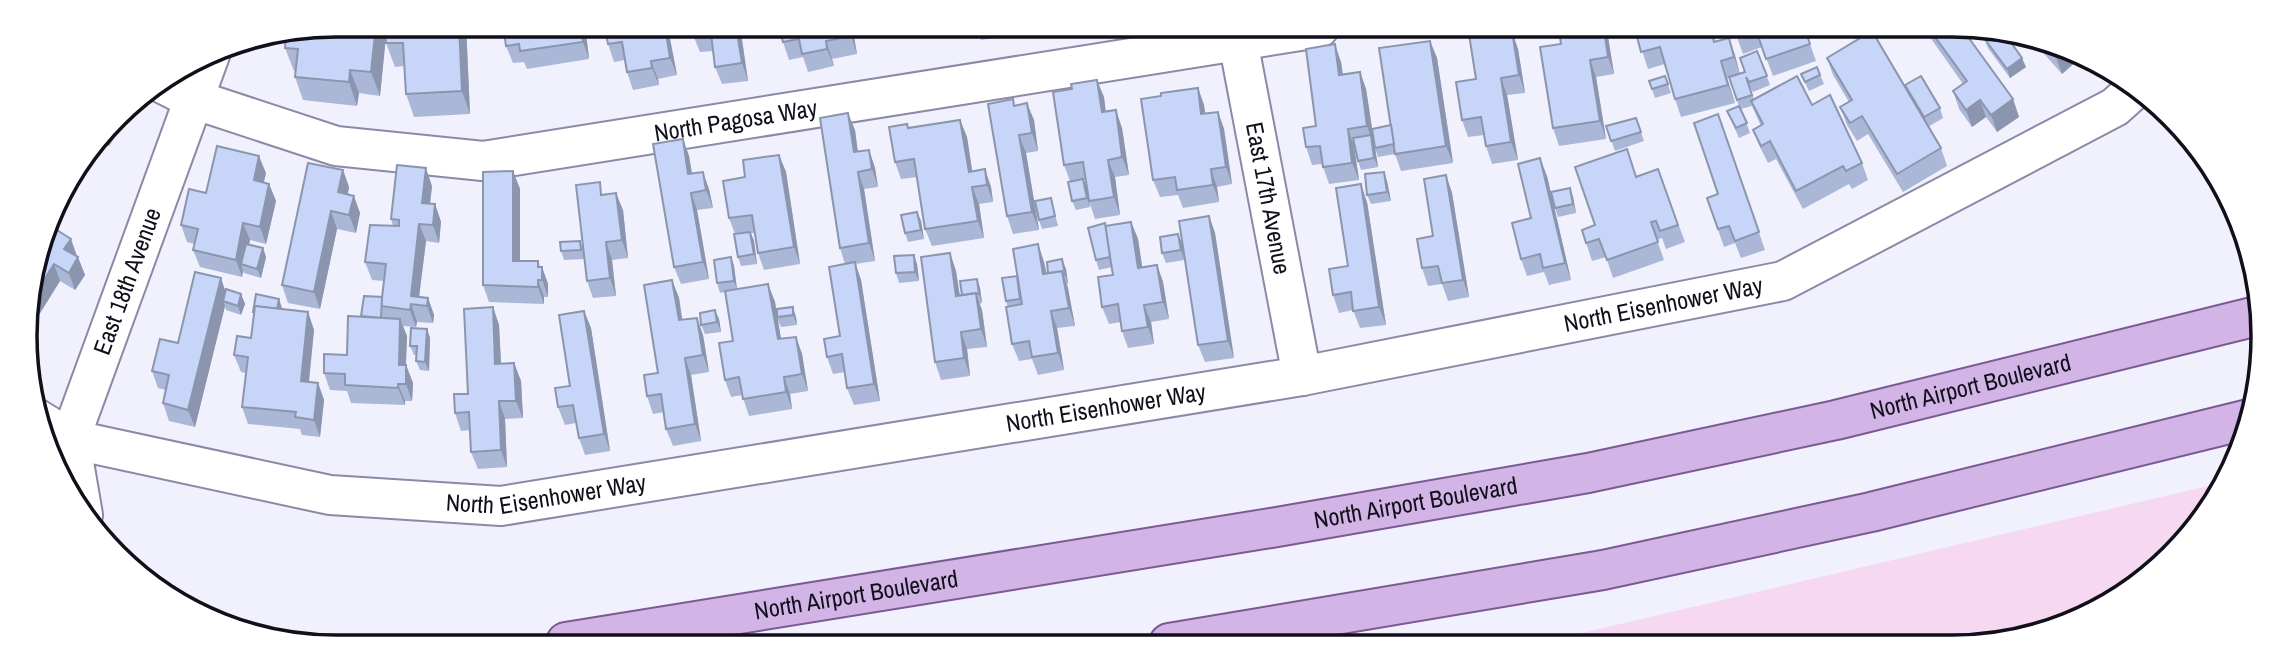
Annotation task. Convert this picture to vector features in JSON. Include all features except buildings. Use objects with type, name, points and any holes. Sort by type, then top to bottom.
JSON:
[{"type":"main road","name":"North Airport Boulevard","points":[[609,635],[1277,527],[1588,473],[1836,420],[2251,318]]},
{"type":"main road","points":[[1217,635],[1603,570],[1871,512],[2238,422]]},
{"type":"street","name":"North Pagosa Way","points":[[177,91],[336,146],[483,161],[1218,37]]},
{"type":"street","name":"East 17th Avenue","points":[[1230,37],[1302,376]]},
{"type":"street","name":"East 18th Avenue","points":[[50,422],[177,91],[192,74]]},
{"type":"street","name":"North Eisenhower Way","points":[[52,428],[330,495],[501,506],[1302,376],[1783,281],[2115,107],[2128,95]]},
{"type":"shaded area","points":[[2211,485],[2164,548],[2134,573],[2084,604],[2029,625],[1972,635],[1573,635]]}]
